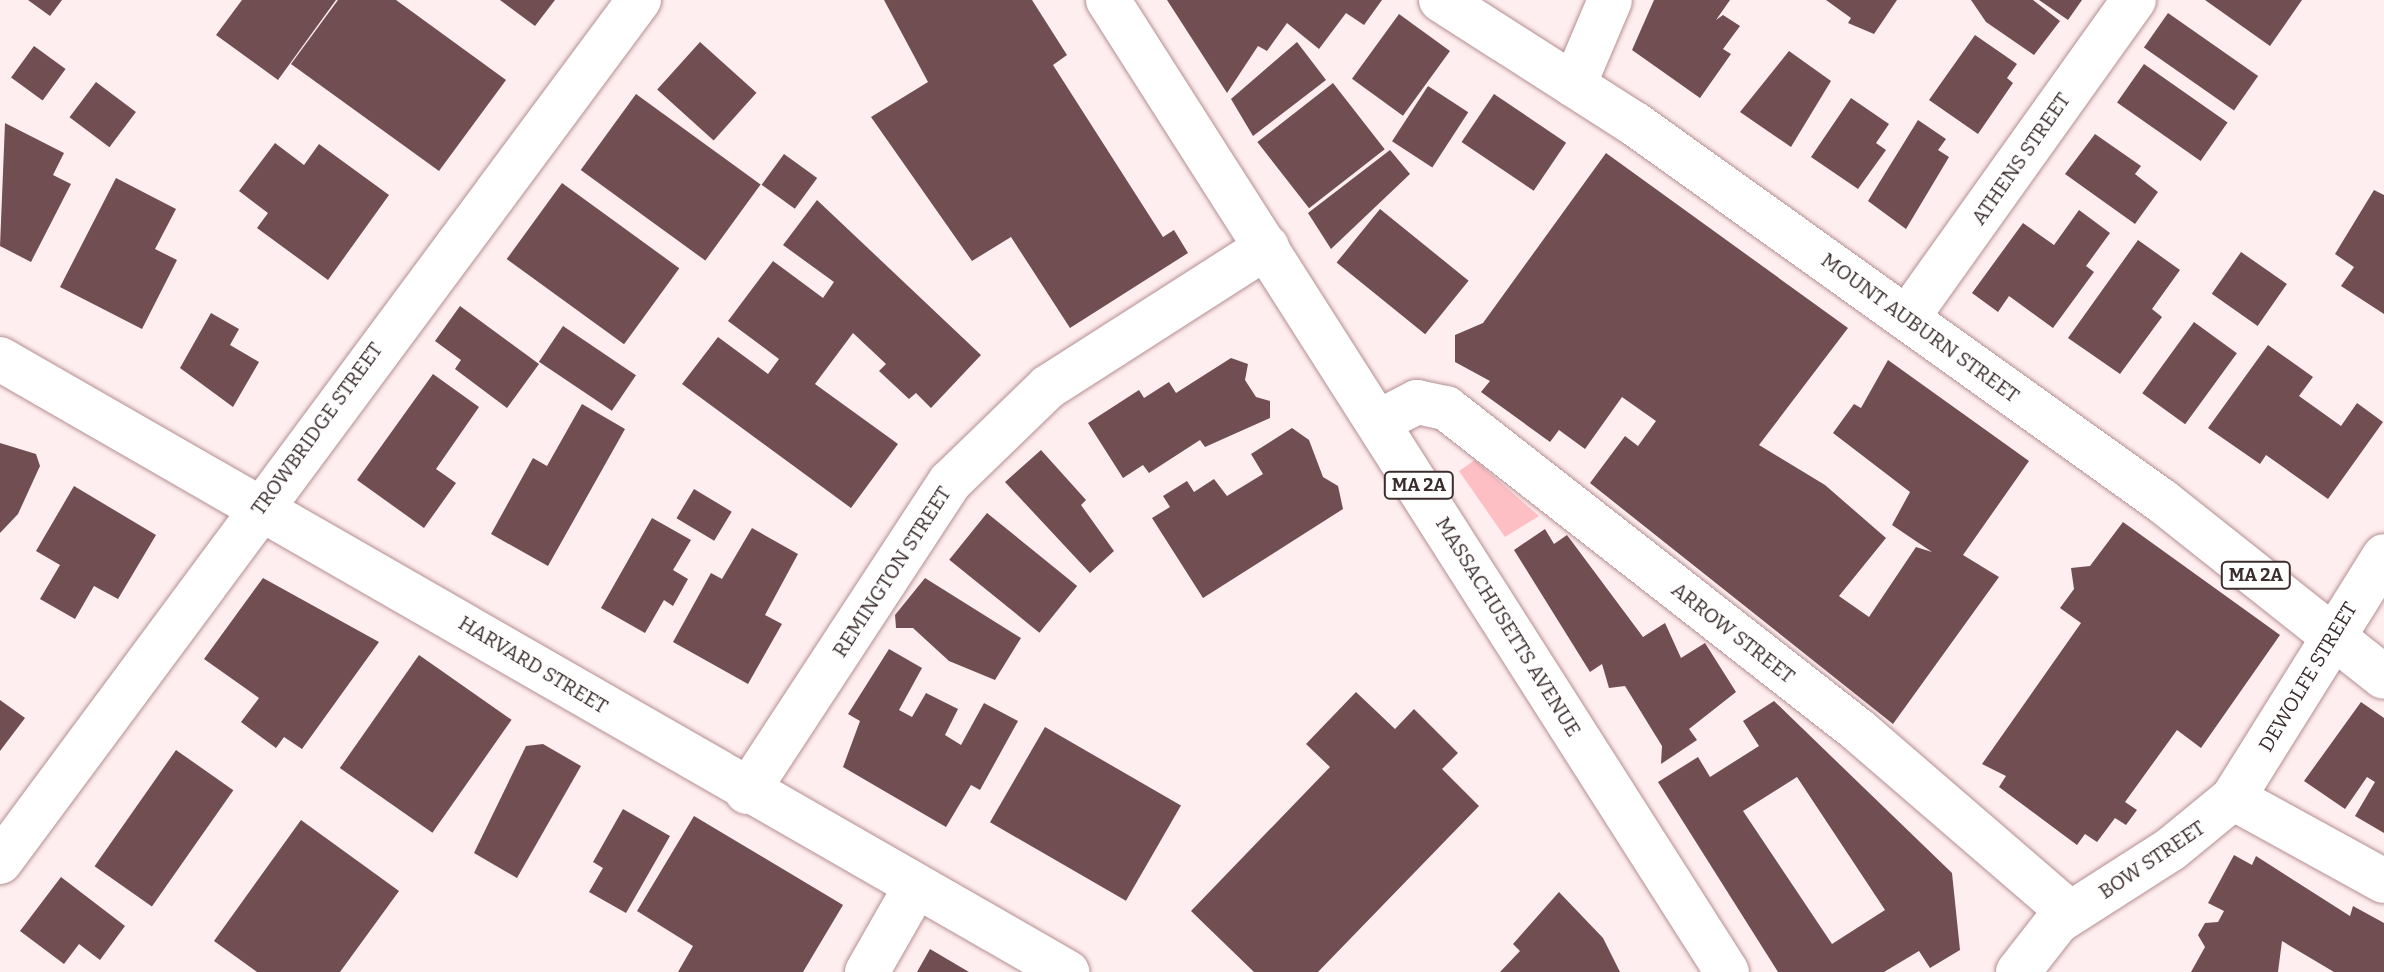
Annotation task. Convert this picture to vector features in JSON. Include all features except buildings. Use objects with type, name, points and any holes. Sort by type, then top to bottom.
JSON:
[{"type":"street","name":"TROWBRIDGE STREET","points":[[0,862],[261,505],[639,0]]},
{"type":"street","name":"MASSACHUSETTS AVENUE","points":[[1108,0],[1727,972]]},
{"type":"street","name":"MOUNT AUBURN STREET","points":[[1441,0],[1574,85],[1907,318],[2191,522],[2384,677]]},
{"type":"street","points":[[1574,85],[1610,0]]},
{"type":"street","name":"ATHENS STREET","points":[[1907,318],[2134,0]]},
{"type":"street","name":"REMINGTON STREET","points":[[747,792],[950,482],[1048,387],[1267,247]]},
{"type":"street","name":"HARVARD STREET","points":[[0,359],[261,505],[747,792],[1067,972]]},
{"type":"street","name":"ARROW STREET","points":[[1378,422],[1417,402],[1446,408],[1858,730],[2070,913]]},
{"type":"street","name":"DEWOLFE STREET","points":[[2233,798],[2384,556]]},
{"type":"street","points":[[2233,798],[2384,881]]},
{"type":"street","name":"BOW STREET","points":[[2018,972],[2038,940],[2070,913],[2194,834],[2233,798]]},
{"type":"street","points":[[867,972],[915,888]]},
{"type":"shaded area","points":[[1475,460],[1539,516],[1505,537],[1459,471]]}]
